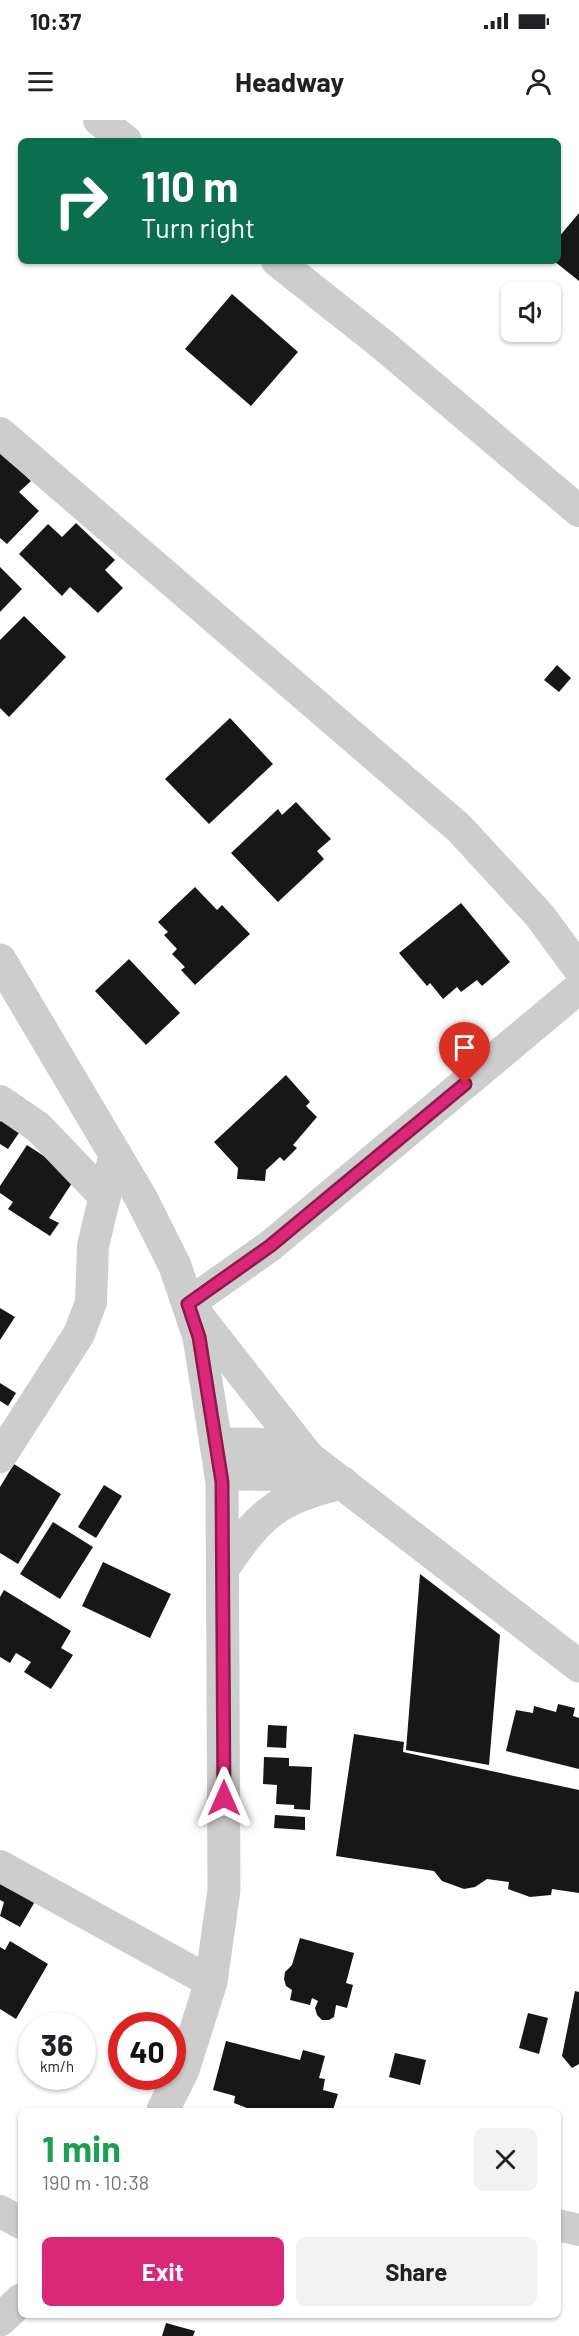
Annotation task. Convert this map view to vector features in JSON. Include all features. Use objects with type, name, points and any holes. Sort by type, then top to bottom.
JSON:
[{"type":"street","points":[[99,120],[122,138]]},
{"type":"street","points":[[281,264],[383,345],[579,511]]},
{"type":"street","points":[[0,433],[459,828],[540,916],[579,969]]},
{"type":"street","points":[[0,960],[141,1198],[175,1266],[199,1337],[218,1460],[223,1569],[224,1890],[211,1982],[183,2070],[164,2108]]},
{"type":"street","points":[[188,1304],[270,1246],[579,988]]},
{"type":"street","points":[[0,1101],[38,1127],[105,1197]]},
{"type":"street","points":[[0,1457],[79,1334],[91,1302],[93,1246],[115,1153]]},
{"type":"street","points":[[188,1304],[327,1471]]},
{"type":"street","points":[[218,1460],[269,1443],[288,1447],[327,1471],[579,1666]]},
{"type":"street","points":[[223,1569],[243,1536],[263,1516],[309,1490],[327,1471]]},
{"type":"street","points":[[0,1866],[211,1982]]},
{"type":"street","points":[[0,2211],[18,2221]]},
{"type":"street","points":[[561,2227],[579,2230]]},
{"type":"street","points":[[0,2320],[18,2303]]},
{"type":"building","points":[[579,213],[579,281],[558,264],[561,264],[561,234]]},
{"type":"building","points":[[232,294],[298,352],[251,406],[185,349]]},
{"type":"building","points":[[0,451],[31,481],[19,492],[39,511],[7,544],[0,538]]},
{"type":"building","points":[[76,523],[115,560],[105,570],[123,588],[98,613],[70,587],[62,596],[19,554],[48,524],[62,537]]},
{"type":"building","points":[[0,567],[22,589],[0,612]]},
{"type":"building","points":[[24,616],[66,657],[9,717],[0,708],[0,640]]},
{"type":"building","points":[[557,665],[571,678],[559,692],[544,680]]},
{"type":"building","points":[[230,718],[273,764],[209,824],[165,779]]},
{"type":"building","points":[[296,802],[331,839],[317,851],[324,859],[278,902],[231,853],[278,809],[282,815]]},
{"type":"building","points":[[195,887],[217,910],[222,905],[250,934],[195,985],[181,970],[185,967],[172,954],[177,949],[164,935],[168,932],[158,922]]},
{"type":"building","points":[[461,903],[510,962],[482,986],[477,980],[461,992],[457,987],[443,999],[430,983],[427,986],[399,953]]},
{"type":"building","points":[[129,959],[180,1013],[146,1045],[95,991]]},
{"type":"building","points":[[286,1075],[310,1102],[306,1106],[317,1117],[293,1145],[297,1148],[284,1161],[280,1157],[266,1170],[265,1181],[237,1179],[238,1168],[214,1142]]},
{"type":"building","points":[[7,1112],[25,1124],[8,1149],[0,1144],[0,1122]]},
{"type":"building","points":[[27,1145],[76,1177],[49,1218],[59,1223],[50,1236],[8,1209],[13,1202],[0,1193],[0,1186]]},
{"type":"building","points":[[0,1308],[15,1317],[0,1340]]},
{"type":"building","points":[[0,1383],[16,1393],[8,1406],[0,1401]]},
{"type":"building","points":[[14,1464],[61,1494],[18,1564],[0,1553],[0,1487]]},
{"type":"building","points":[[104,1485],[122,1496],[96,1538],[78,1527]]},
{"type":"building","points":[[53,1522],[93,1547],[60,1599],[20,1574]]},
{"type":"building","points":[[103,1562],[171,1594],[150,1638],[82,1606]]},
{"type":"building","points":[[420,1574],[500,1635],[489,1765],[406,1750]]},
{"type":"building","points":[[4,1590],[71,1631],[61,1648],[73,1655],[51,1689],[24,1672],[31,1662],[16,1653],[10,1663],[0,1657],[0,1597]]},
{"type":"building","points":[[558,1704],[575,1708],[573,1716],[579,1718],[579,1769],[506,1751],[516,1710],[533,1713],[534,1706],[556,1712]]},
{"type":"building","points":[[268,1725],[287,1726],[286,1748],[267,1747]]},
{"type":"building","points":[[354,1734],[404,1742],[403,1752],[579,1790],[579,1893],[552,1889],[551,1895],[530,1897],[508,1889],[509,1882],[487,1879],[475,1887],[464,1889],[442,1881],[434,1871],[336,1856]]},
{"type":"building","points":[[264,1757],[289,1758],[289,1766],[312,1767],[310,1810],[294,1809],[294,1805],[276,1804],[277,1785],[263,1784]]},
{"type":"building","points":[[275,1815],[305,1817],[305,1830],[274,1828]]},
{"type":"building","points":[[0,1882],[40,1893],[20,1927],[0,1916],[4,1902],[0,1900]]},
{"type":"building","points":[[300,1938],[354,1953],[346,1983],[353,1985],[347,2008],[336,2005],[334,2017],[329,2020],[322,2020],[317,2015],[315,2008],[318,2001],[312,1998],[310,2005],[290,2000],[292,1990],[286,1986],[285,1972],[292,1965]]},
{"type":"building","points":[[10,1941],[48,1964],[16,2019],[0,2009],[0,1947],[5,1950]]},
{"type":"building","points":[[575,1991],[579,1992],[579,2064],[572,2068],[562,2056]]},
{"type":"building","points":[[528,2013],[548,2018],[539,2054],[519,2048]]},
{"type":"building","points":[[226,2041],[300,2060],[303,2050],[325,2056],[319,2078],[325,2079],[323,2090],[338,2094],[334,2108],[247,2108],[234,2103],[235,2096],[213,2090]]},
{"type":"building","points":[[395,2053],[426,2060],[420,2085],[389,2077]]},
{"type":"building","points":[[166,2323],[195,2331],[193,2336],[162,2336]]},
{"type":"route","points":[[224,1798],[222,1482],[199,1337],[188,1304],[270,1246],[465,1084]]}]
